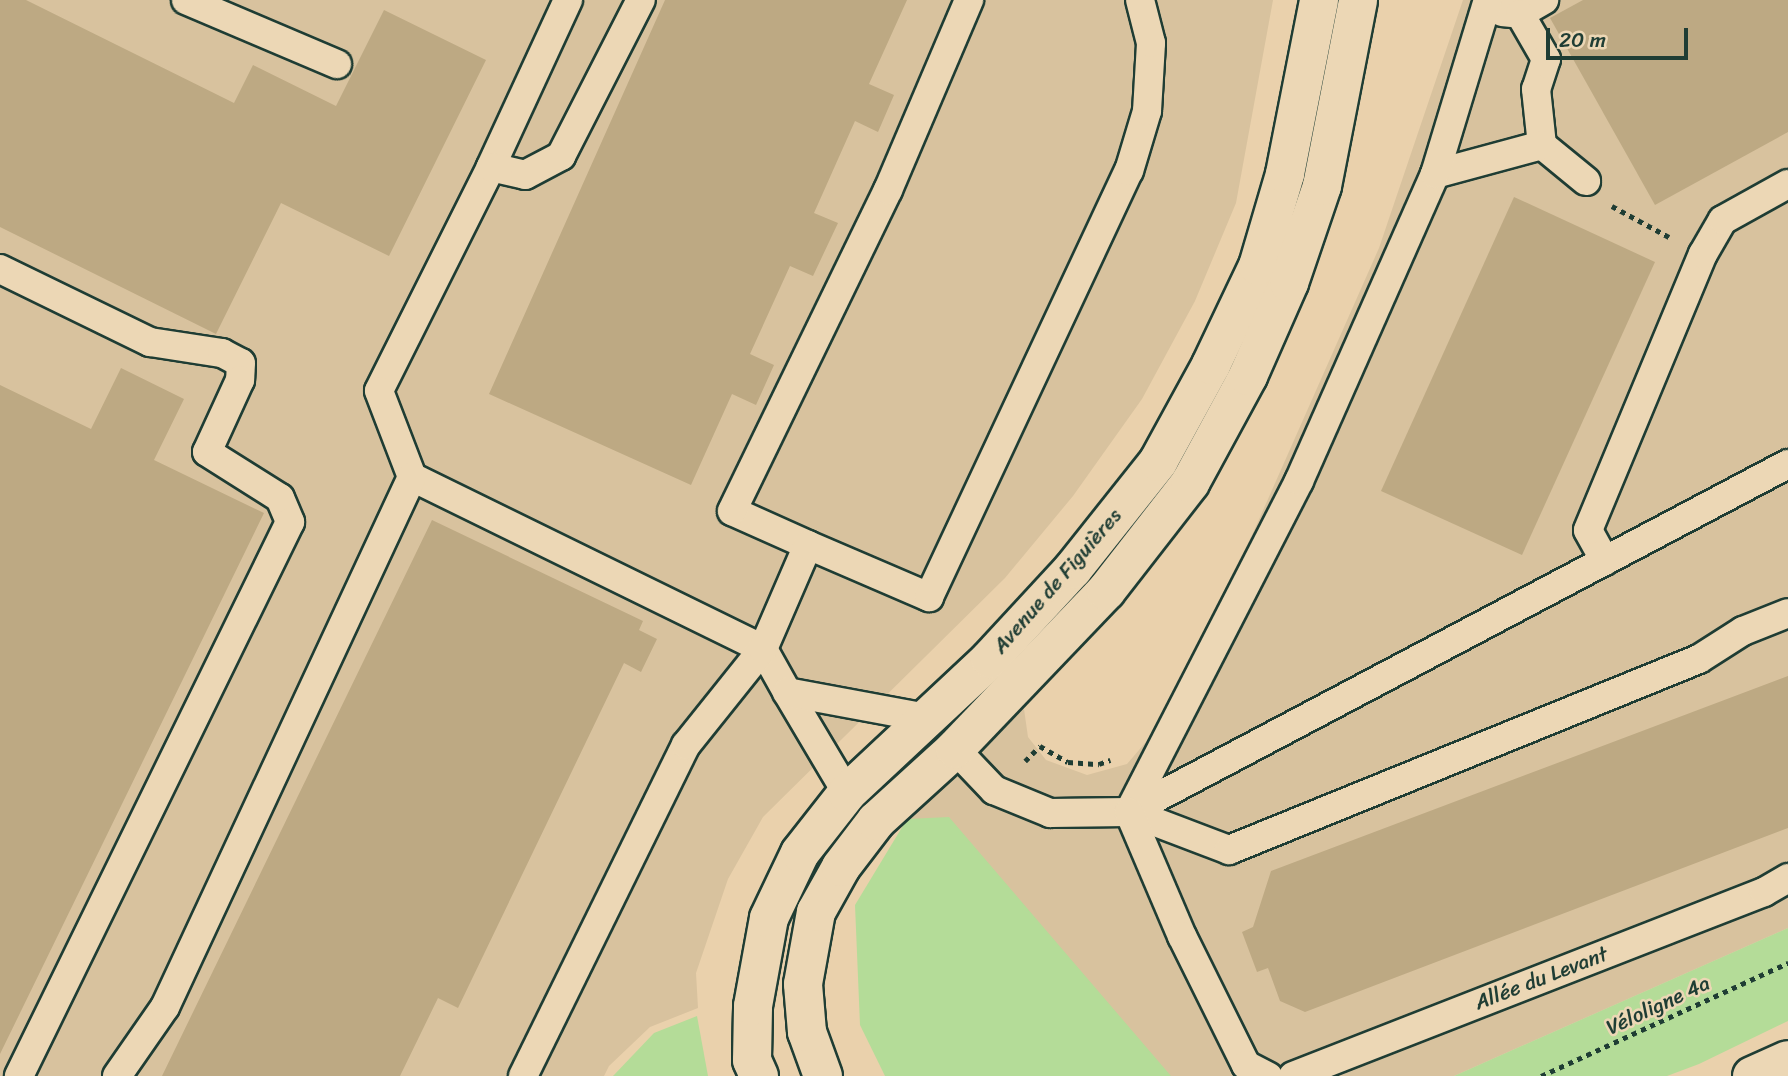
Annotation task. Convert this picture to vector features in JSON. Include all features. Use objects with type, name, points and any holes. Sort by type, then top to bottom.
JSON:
[{"type":"main road","name":"Avenue de Figuières","points":[[759,1076],[752,1060],[752,1017],[769,918],[800,853],[847,793],[990,659],[1073,569],[1158,462],[1211,365],[1258,266],[1285,174],[1320,0]]},
{"type":"main road","name":"Avenue de Figuières","points":[[823,1076],[807,1032],[803,984],[816,912],[841,867],[876,821],[955,749],[1123,569],[1190,483],[1248,376],[1289,284],[1322,186],[1358,0]]},
{"type":"main road","points":[[1752,1076],[1788,1060]]},
{"type":"lane","points":[[186,0],[337,64]]},
{"type":"lane","points":[[568,0],[491,167],[379,391],[412,477],[763,649],[847,793]]},
{"type":"lane","points":[[491,167],[525,175],[561,156],[641,0]]},
{"type":"lane","points":[[970,0],[888,190],[732,510],[929,597],[1129,171],[1147,111],[1151,43],[1139,0]]},
{"type":"lane","points":[[1520,14],[1544,0]]},
{"type":"lane","points":[[1129,812],[1299,481],[1435,174],[1487,5],[1520,14],[1546,59],[1536,89],[1542,145],[1586,181]]},
{"type":"lane","points":[[1435,174],[1542,145]]},
{"type":"lane","points":[[1605,561],[1588,530],[1703,254],[1723,220],[1788,184]]},
{"type":"lane","points":[[0,269],[150,342],[222,353],[241,363],[240,380],[207,452],[280,498],[290,522],[19,1076]]},
{"type":"lane","points":[[1129,812],[1788,464]]},
{"type":"lane","points":[[117,1076],[165,1007],[412,477]]},
{"type":"lane","points":[[523,1076],[686,745],[763,649],[808,545]]},
{"type":"lane","points":[[955,749],[994,790],[1050,813],[1129,812],[1229,850],[1699,659],[1744,631],[1788,613]]},
{"type":"lane","points":[[787,692],[927,718]]},
{"type":"lane","points":[[1129,812],[1182,936],[1246,1065],[1268,1076]]},
{"type":"lane","name":"Allée du Levant","points":[[1293,1076],[1765,892],[1788,878]]},
{"type":"path","points":[[1586,181],[1616,208],[1703,254]]},
{"type":"path","name":"Véloligne 4a","points":[[1541,1076],[1788,963]]},
{"type":"shaded area","points":[[0,0],[1273,0],[1236,203],[1195,301],[1142,399],[1073,496],[1005,578],[763,817],[728,879],[696,973],[698,1008],[650,1027],[609,1066],[604,1076],[0,1076]]},
{"type":"shaded area","points":[[1463,0],[1788,0],[1788,928],[1454,1076],[1170,1076],[907,819],[1024,709],[1028,737],[1046,760],[1087,775],[1127,764],[1151,736],[1253,533],[1379,248]]},
{"type":"green space","points":[[949,817],[1171,1076],[885,1076],[860,1025],[855,905],[907,819]]},
{"type":"green space","points":[[1788,928],[1788,1021],[1699,1064],[1667,1076],[1454,1076]]},
{"type":"green space","points":[[697,1016],[708,1076],[613,1076],[654,1033]]},
{"type":"building","points":[[0,0],[26,0],[234,103],[253,65],[336,106],[384,10],[486,60],[389,256],[281,203],[216,334],[0,227]]},
{"type":"building","points":[[665,0],[907,0],[869,84],[894,95],[878,132],[855,121],[814,213],[838,223],[813,276],[790,266],[750,354],[774,365],[756,405],[732,394],[691,485],[489,394]]},
{"type":"building","points":[[1583,0],[1788,0],[1788,132],[1655,205],[1550,18]]},
{"type":"building","points":[[1514,197],[1655,262],[1522,555],[1381,491]]},
{"type":"building","points":[[121,368],[184,399],[154,460],[264,513],[0,1054],[0,385],[91,429]]},
{"type":"building","points":[[432,520],[643,621],[639,630],[657,639],[641,672],[624,663],[458,1008],[438,998],[400,1076],[162,1076]]},
{"type":"building","points":[[1788,676],[1788,828],[1305,1012],[1280,1001],[1268,968],[1257,972],[1242,932],[1253,927],[1271,871]]}]
